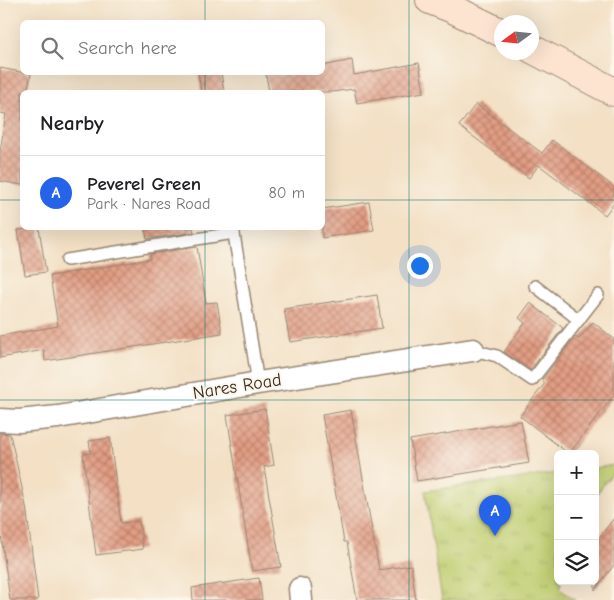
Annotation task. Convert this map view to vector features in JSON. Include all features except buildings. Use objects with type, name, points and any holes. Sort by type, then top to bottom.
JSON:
[{"type":"street","points":[[430,0],[494,29]]},
{"type":"street","points":[[539,53],[614,92]]},
{"type":"street","name":"Nares Road","points":[[0,420],[19,421],[58,417],[258,382],[473,350]]},
{"type":"lane","points":[[67,260],[234,230],[258,382]]},
{"type":"lane","points":[[535,286],[579,320]]},
{"type":"lane","points":[[473,350],[497,356],[532,380],[598,295]]},
{"type":"green space","points":[[614,465],[614,471],[599,491],[599,467]]},
{"type":"green space","points":[[554,474],[554,585],[560,585],[560,589],[575,600],[442,600],[425,491]]},
{"type":"place","name":"Peverel Green","points":[[495,536]]}]
